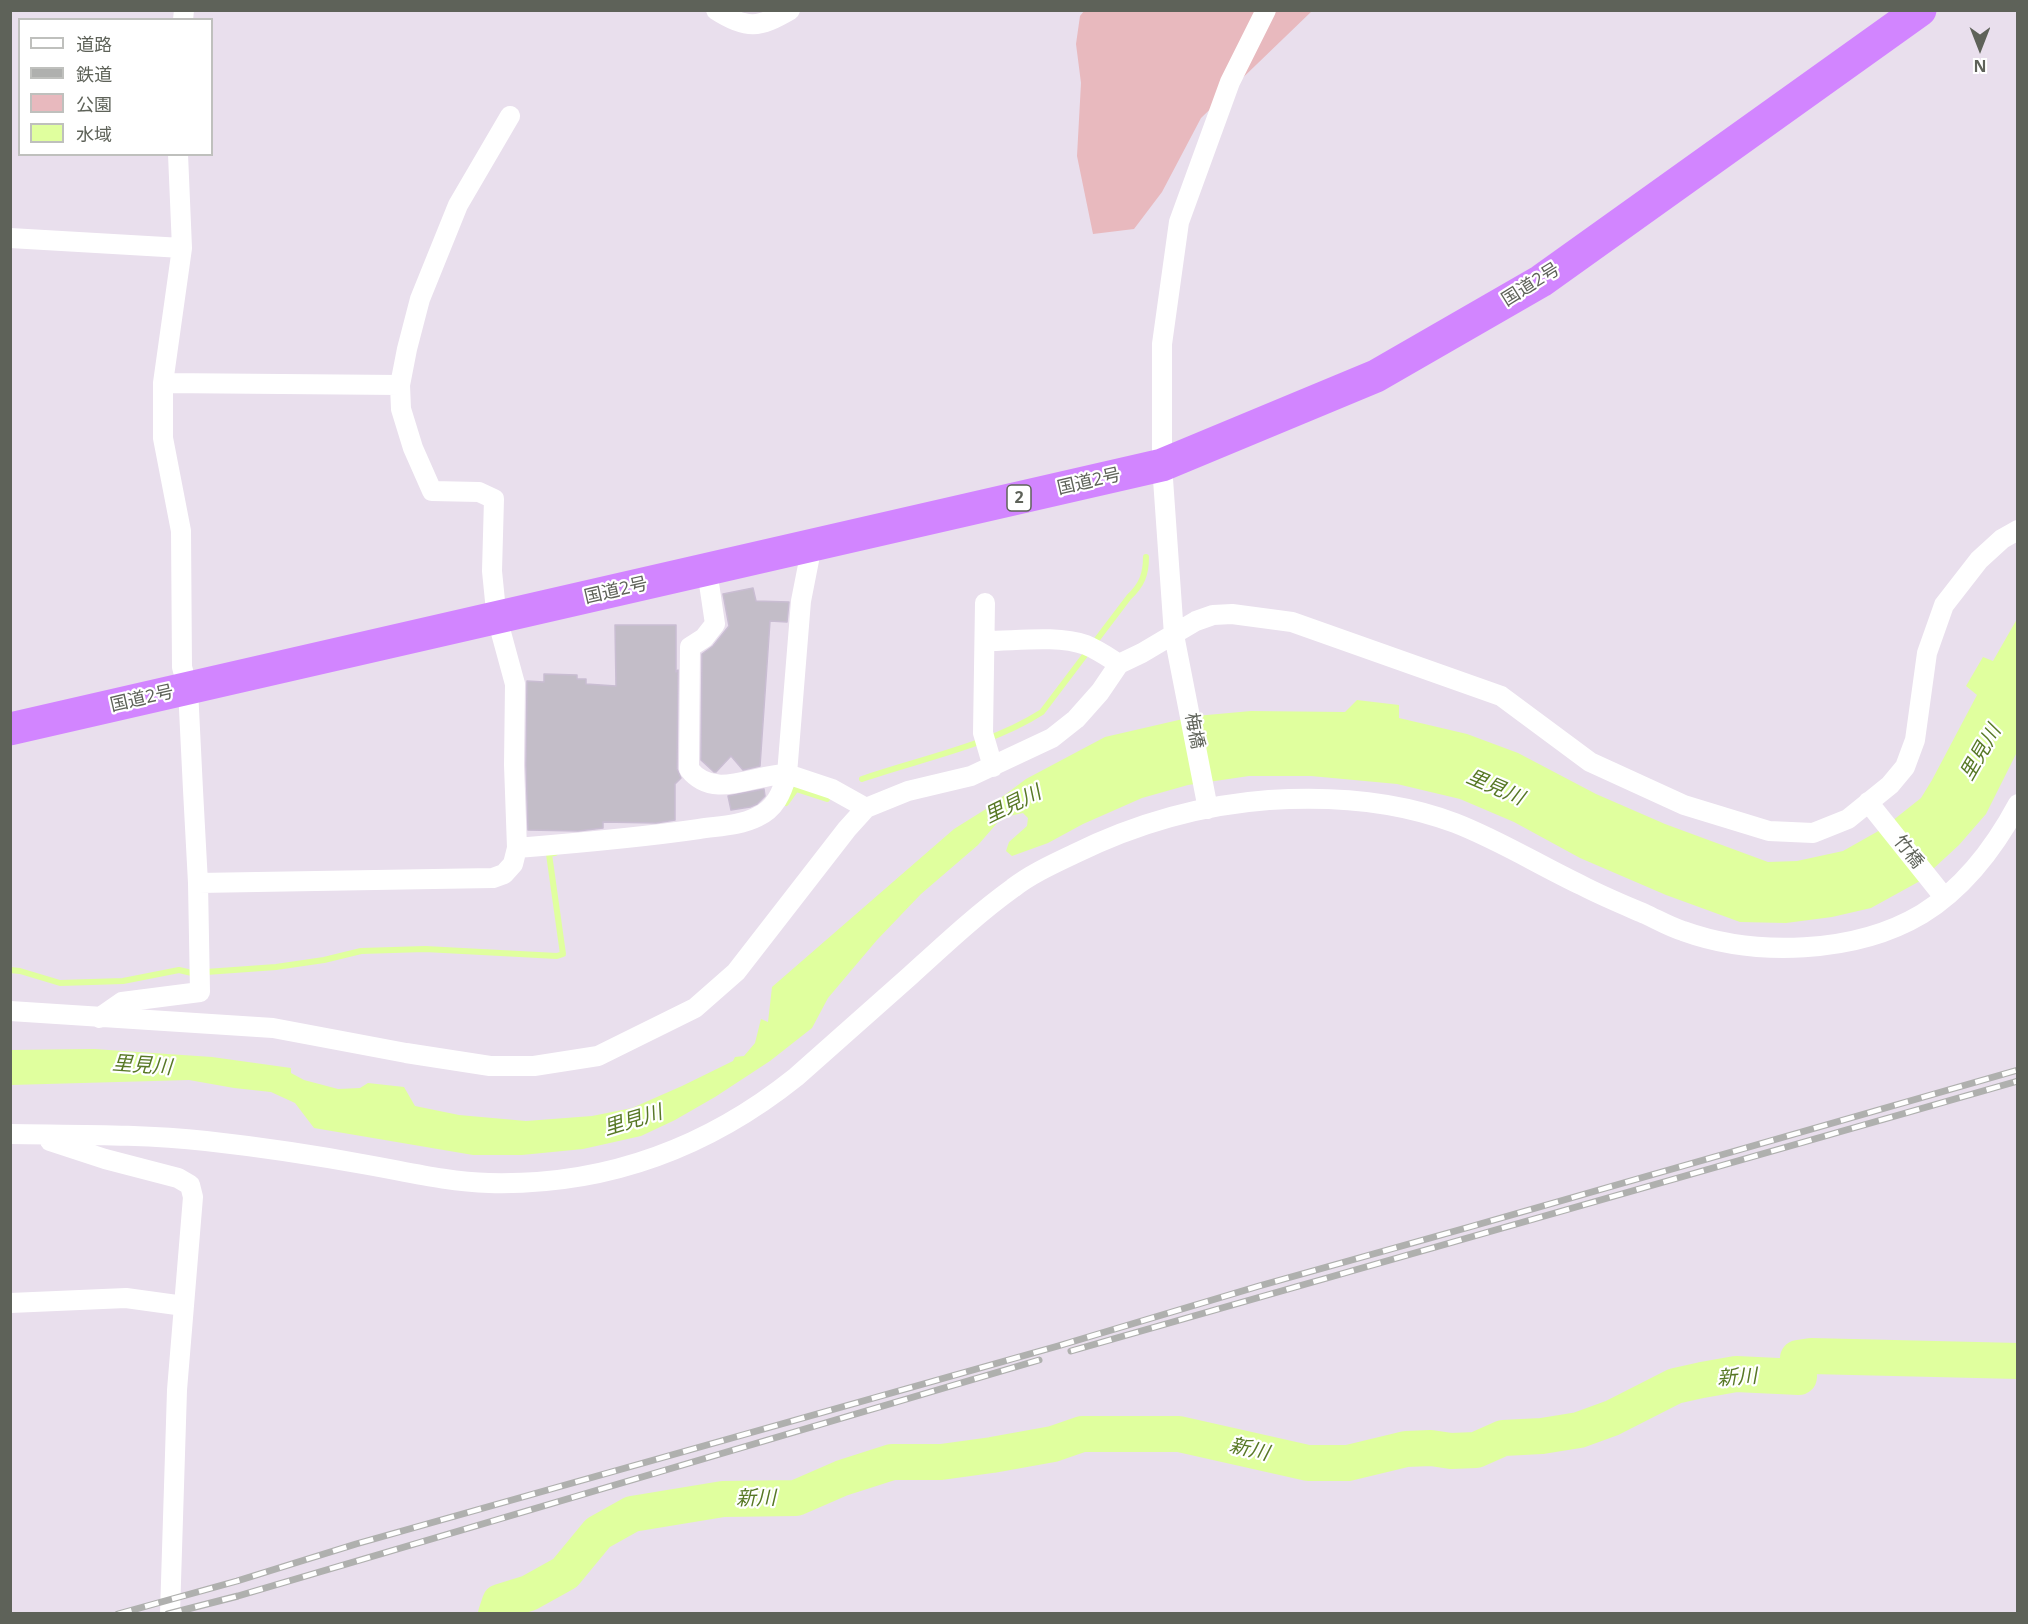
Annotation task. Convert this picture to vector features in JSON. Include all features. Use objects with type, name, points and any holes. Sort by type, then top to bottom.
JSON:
[{"type":"highway","name":"国道2号","points":[[10,729],[1162,465],[1376,376],[1541,281],[1920,10]]},
{"type":"street","points":[[716,10],[732,20],[758,26],[790,10]]},
{"type":"street","name":"梅橋","points":[[1207,805],[1176,645],[1162,465],[1162,344],[1179,222],[1230,82],[1266,10]]},
{"type":"street","points":[[198,883],[493,878],[504,874],[513,864],[517,848],[514,765],[515,684],[497,618],[492,571],[494,499],[479,492],[432,491],[413,448],[404,419],[401,409],[400,385],[407,349],[424,289],[458,205],[510,116]]},
{"type":"street","points":[[99,1018],[122,1002],[200,992],[198,883],[188,689],[182,667],[181,531],[163,438],[163,382],[182,248],[178,156]]},
{"type":"street","points":[[10,238],[182,248]]},
{"type":"street","points":[[163,382],[400,385]]},
{"type":"street","points":[[10,1011],[273,1028],[490,1066],[534,1066],[598,1056],[695,1008],[736,972],[847,829],[866,808],[908,791],[971,776],[1052,738],[1076,719],[1100,692],[1119,664],[1176,645],[1196,621],[1213,615],[1232,614],[1292,622],[1501,696],[1590,762],[1683,805],[1769,831],[1813,833],[1873,807],[1905,766],[1915,740],[1927,653],[1944,605],[1979,560],[2002,539],[2018,530]]},
{"type":"street","points":[[517,848],[654,836],[741,823],[758,817],[774,805],[783,792],[786,774],[801,601],[812,545]]},
{"type":"street","points":[[707,570],[715,624],[704,638],[690,647],[689,768],[697,778],[711,785],[728,785],[771,774],[786,774],[832,789],[866,808]]},
{"type":"street","points":[[985,603],[984,739],[993,767]]},
{"type":"street","points":[[986,641],[1065,640],[1091,647],[1119,664]]},
{"type":"street","points":[[10,1134],[156,1137],[206,1141],[487,1183],[528,1183],[571,1179],[647,1161],[687,1145],[728,1123],[774,1094],[1014,886],[1057,862],[1127,829],[1207,805],[1326,798],[1367,802],[1409,810],[1452,822],[1496,841],[1582,886],[1683,931],[1752,947],[1821,946],[1857,939],[1893,928],[1922,914],[1986,856],[2018,804]]},
{"type":"street","name":"竹橋","points":[[1873,807],[1942,894]]},
{"type":"street","points":[[31,1134],[105,1159],[178,1178],[190,1185],[194,1197],[177,1390],[170,1614]]},
{"type":"street","points":[[10,1303],[126,1298],[184,1306]]},
{"type":"green space","points":[[1084,11],[1312,11],[1201,118],[1162,192],[1134,229],[1093,234],[1077,156],[1081,83],[1076,44],[1080,16]]},
{"type":"water","name":"里見川","points":[[2017,619],[2017,752],[1986,814],[1959,845],[1920,881],[1871,908],[1832,917],[1786,923],[1740,922],[1666,895],[1580,858],[1514,822],[1460,799],[1397,784],[1311,776],[1249,776],[1188,785],[1142,798],[1083,824],[1048,843],[1012,856],[1006,851],[1009,842],[1027,826],[1028,818],[1023,813],[1009,816],[998,822],[978,845],[921,894],[877,940],[828,998],[812,1028],[770,1061],[715,1097],[641,1136],[583,1149],[522,1155],[473,1155],[314,1128],[295,1103],[271,1092],[189,1080],[11,1085],[10,1050],[94,1049],[212,1057],[291,1068],[291,1073],[304,1080],[338,1089],[360,1088],[368,1083],[404,1087],[415,1106],[459,1115],[526,1121],[592,1116],[632,1108],[733,1061],[735,1057],[744,1056],[755,1043],[761,1019],[768,1022],[772,987],[954,829],[986,809],[1026,779],[1105,737],[1196,716],[1251,711],[1345,712],[1357,700],[1399,705],[1399,718],[1467,734],[1518,753],[1596,794],[1665,824],[1768,862],[1797,861],[1843,851],[1882,829],[1921,798],[1977,695],[1966,686],[1983,657],[1993,661]]},
{"type":"building","points":[[753,588],[756,601],[789,602],[787,622],[770,621],[760,766],[743,770],[731,756],[714,772],[701,760],[702,654],[713,646],[729,626],[723,594]]},
{"type":"building","points":[[615,625],[676,625],[677,769],[681,778],[675,784],[675,820],[656,823],[603,822],[603,828],[578,831],[528,830],[527,681],[544,682],[544,674],[577,675],[577,679],[586,679],[586,684],[616,686]]},
{"type":"building","points":[[764,789],[765,796],[757,804],[731,810],[728,796]]},
{"type":"waterway","points":[[862,779],[1001,734],[1042,712],[1140,584],[1146,557]]},
{"type":"waterway","points":[[786,803],[796,789],[827,799]]},
{"type":"waterway","points":[[10,970],[60,983],[123,981],[179,970],[192,973],[276,967],[324,960],[361,951],[425,949],[557,956],[563,954],[549,854],[555,853]]},
{"type":"waterway","name":"新川","points":[[496,1614],[500,1602],[529,1593],[565,1573],[598,1533],[632,1514],[723,1499],[796,1498],[842,1478],[892,1462],[941,1462],[992,1455],[1053,1444],[1082,1434],[1179,1434],[1308,1463],[1348,1463],[1406,1449],[1476,1450],[1503,1438],[1542,1436],[1579,1430],[1612,1418],[1675,1386],[1736,1374],[1799,1377],[1798,1358],[1811,1356],[2018,1361]]},
{"type":"railway","points":[[118,1614],[2018,1070]]},
{"type":"railway","points":[[1071,1351],[2018,1081]]},
{"type":"railway","points":[[168,1614],[238,1596],[1039,1360]]}]
